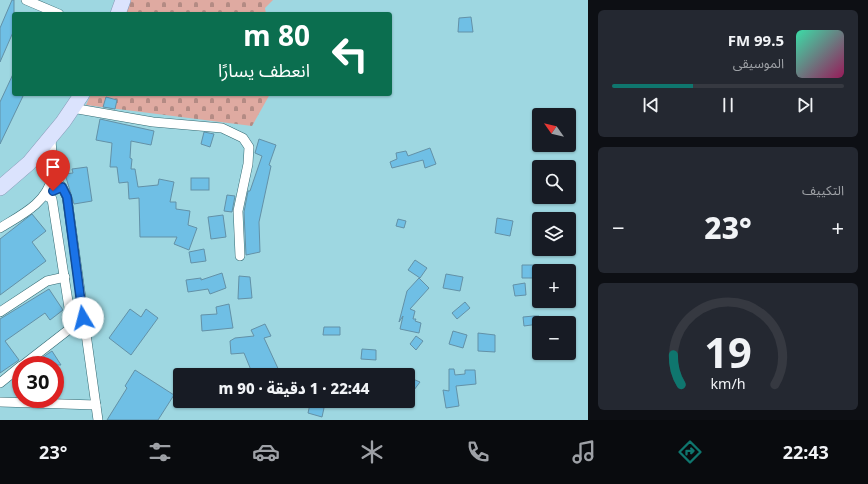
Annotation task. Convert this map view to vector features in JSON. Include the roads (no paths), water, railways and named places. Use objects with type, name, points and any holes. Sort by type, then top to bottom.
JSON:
[{"type":"main road","points":[[119,12],[123,0]]},
{"type":"main road","points":[[0,188],[29,163],[81,96]]},
{"type":"street","points":[[26,0],[54,12]]},
{"type":"street","points":[[72,108],[153,122],[222,128],[243,138],[249,147],[248,164],[238,211],[240,256]]},
{"type":"street","points":[[0,228],[38,203],[45,194],[52,177],[51,136]]},
{"type":"street","points":[[52,177],[62,187],[67,197],[98,420]]},
{"type":"street","points":[[45,194],[62,187]]},
{"type":"street","points":[[35,356],[72,327],[52,199],[45,194]]},
{"type":"street","points":[[0,312],[47,280],[65,276]]},
{"type":"street","points":[[0,383],[12,374]]},
{"type":"street","points":[[0,402],[96,405]]}]
